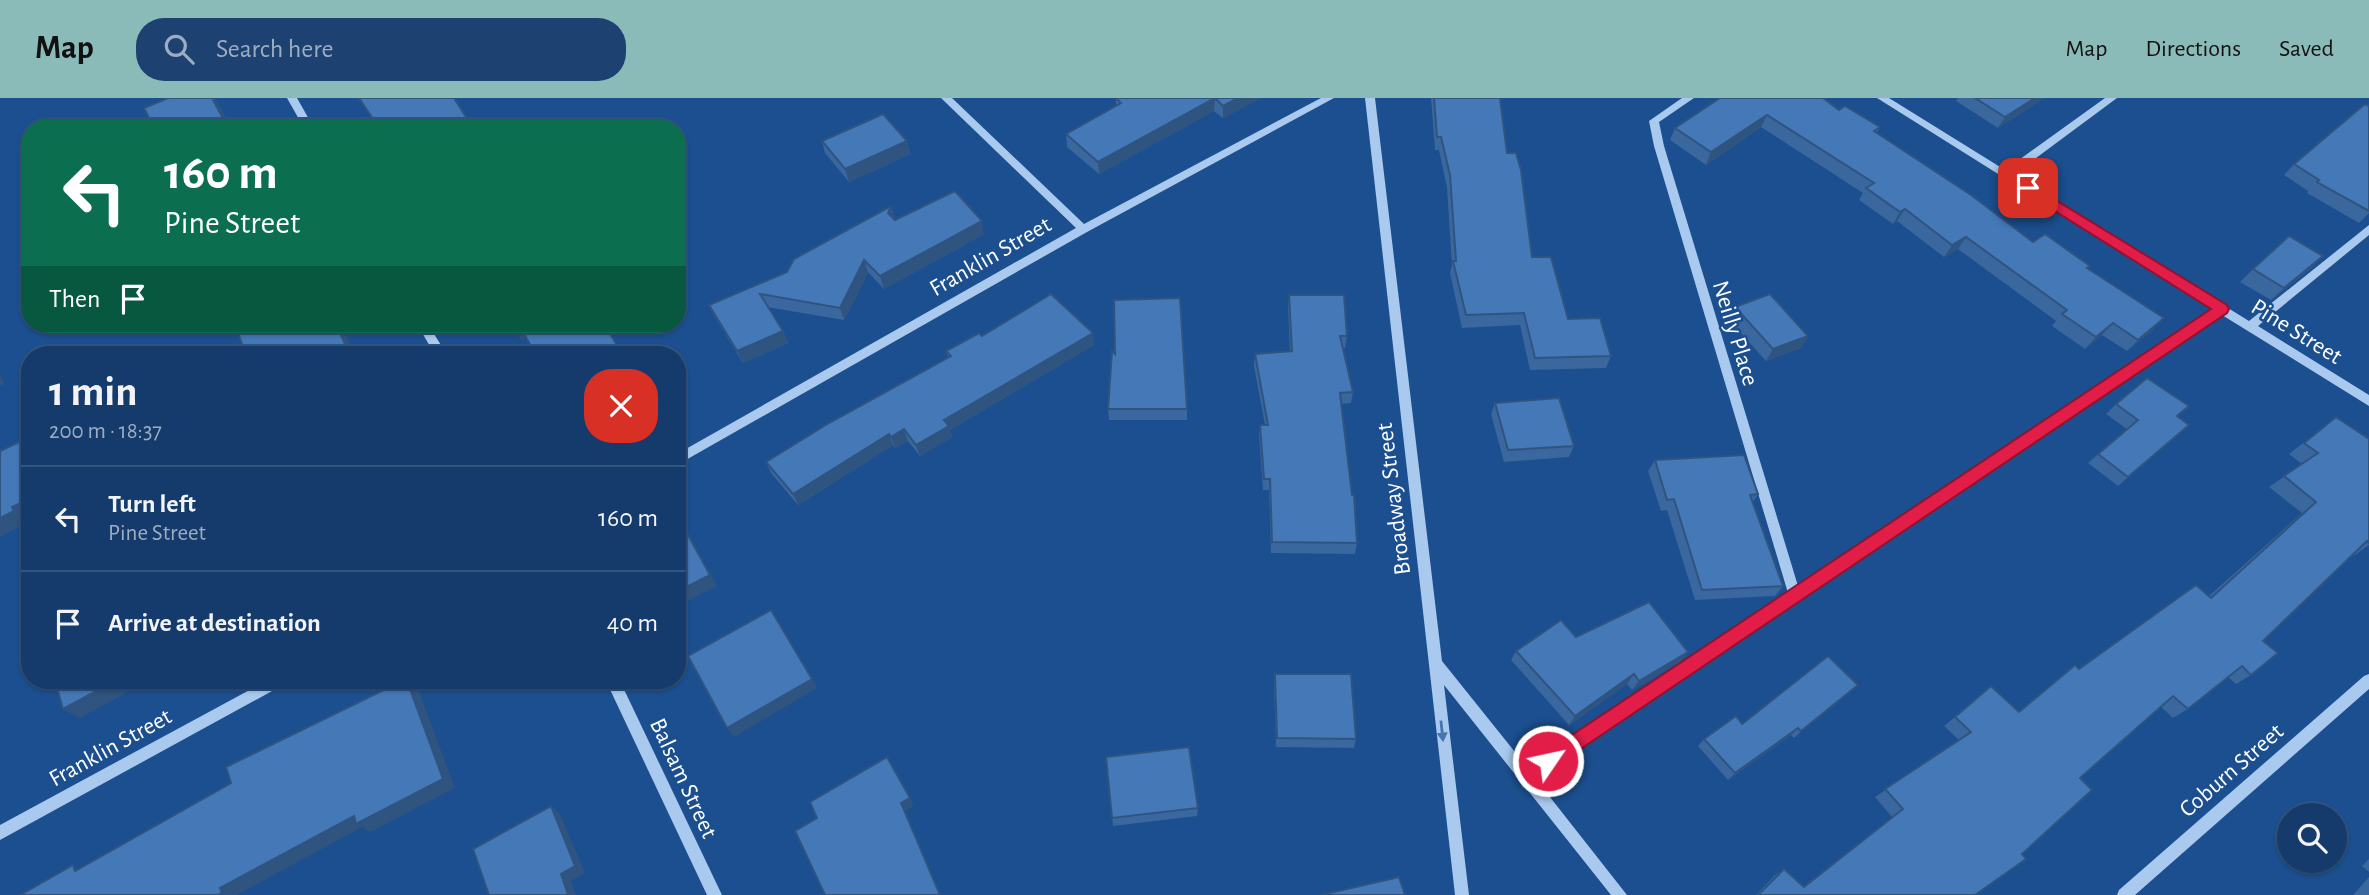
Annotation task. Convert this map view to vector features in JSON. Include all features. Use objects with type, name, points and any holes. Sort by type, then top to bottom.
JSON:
[{"type":"street","points":[[292,98],[304,119]]},
{"type":"street","points":[[946,98],[1083,229]]},
{"type":"street","name":"Franklin Street","points":[[686,455],[1083,229],[1329,98]]},
{"type":"street","name":"Broadway Street","points":[[1370,98],[1436,663],[1455,854],[1462,895]]},
{"type":"street","name":"Neilly Place","points":[[1689,98],[1654,121],[1658,146],[1795,596]]},
{"type":"street","name":"Pine Street","points":[[1882,98],[2369,401]]},
{"type":"street","points":[[2007,174],[2112,98]]},
{"type":"street","points":[[2250,326],[2369,229]]},
{"type":"street","points":[[1525,776],[2222,309]]},
{"type":"street","points":[[1436,663],[1620,895]]},
{"type":"street","name":"Coburn Street","points":[[2124,895],[2369,680]]},
{"type":"street","name":"Franklin Street","points":[[0,833],[263,689]]},
{"type":"street","name":"Balsam Street","points":[[617,689],[715,895]]},
{"type":"building","points":[[168,98],[212,98],[223,119],[150,119],[144,108]]},
{"type":"building","points":[[359,98],[454,98],[467,119],[373,119]]},
{"type":"building","points":[[1116,98],[1215,98],[1098,162],[1066,134],[1121,103]]},
{"type":"building","points":[[1215,98],[1238,98],[1223,106]]},
{"type":"building","points":[[1434,98],[1500,98],[1507,153],[1516,153],[1521,170],[1532,257],[1551,257],[1568,319],[1600,318],[1611,356],[1535,358],[1524,313],[1466,315],[1453,261],[1456,261],[1450,175],[1441,137],[1437,137]]},
{"type":"building","points":[[1720,98],[1823,98],[1839,110],[1845,106],[1880,127],[1874,131],[1971,195],[2033,242],[2045,234],[2090,266],[2087,268],[2164,318],[2138,340],[2113,323],[2096,337],[2062,314],[2067,310],[1966,237],[1952,245],[1905,209],[1900,212],[1866,188],[1874,183],[1767,115],[1711,152],[1675,128]]},
{"type":"building","points":[[1975,98],[2035,98],[2005,117]]},
{"type":"building","points":[[2365,104],[2369,106],[2369,211],[2317,182],[2319,180],[2294,164]]},
{"type":"building","points":[[883,114],[907,141],[845,169],[822,141]]},
{"type":"building","points":[[955,191],[982,221],[880,276],[864,260],[840,308],[760,294],[783,331],[737,351],[709,305],[787,272],[794,259],[891,206],[888,213],[895,220]]},
{"type":"building","points":[[2289,236],[2323,256],[2284,288],[2253,269]]},
{"type":"building","points":[[1051,294],[1093,333],[944,420],[949,426],[916,445],[904,429],[891,437],[889,434],[793,494],[766,462],[829,423],[951,356],[946,351],[979,333],[982,336]]},
{"type":"building","points":[[1770,294],[1808,336],[1773,349],[1735,307]]},
{"type":"building","points":[[1289,295],[1344,295],[1347,336],[1340,336],[1353,392],[1340,393],[1354,495],[1357,543],[1272,542],[1270,479],[1264,479],[1260,425],[1268,425],[1255,354],[1292,351]]},
{"type":"building","points":[[1180,298],[1187,409],[1108,409],[1112,351],[1115,354],[1114,300]]},
{"type":"building","points":[[238,333],[340,333],[346,346],[238,346],[242,344]]},
{"type":"building","points":[[524,333],[609,333],[617,346],[531,346]]},
{"type":"building","points":[[2147,378],[2189,406],[2177,416],[2189,425],[2128,477],[2098,454],[2138,420],[2116,404]]},
{"type":"building","points":[[1559,398],[1574,446],[1508,450],[1495,403]]},
{"type":"building","points":[[2336,417],[2369,439],[2369,543],[2367,541],[2263,641],[2278,653],[2251,675],[2242,666],[2188,709],[2173,696],[2080,778],[2092,790],[2022,854],[2026,859],[1975,895],[1758,895],[1784,869],[1804,887],[1903,809],[1885,789],[1971,732],[1955,717],[1991,686],[2019,712],[2075,665],[2079,669],[2196,585],[2211,598],[2316,502],[2284,476],[2318,453],[2304,443]]},
{"type":"building","points":[[21,441],[21,503],[12,507],[14,511],[0,518],[0,451]]},
{"type":"building","points":[[1744,455],[1758,494],[1750,495],[1783,586],[1702,590],[1674,499],[1667,500],[1655,460]]},
{"type":"building","points":[[686,531],[710,575],[686,587]]},
{"type":"building","points":[[1649,602],[1688,652],[1639,681],[1634,674],[1575,716],[1516,651],[1561,620],[1576,637]]},
{"type":"building","points":[[771,610],[812,679],[727,728],[688,656]]},
{"type":"building","points":[[1828,656],[1858,685],[1801,731],[1798,728],[1735,773],[1704,739],[1736,716],[1742,724]]},
{"type":"building","points":[[1275,674],[1351,674],[1356,739],[1277,738]]},
{"type":"building","points":[[57,689],[100,689],[63,709]]},
{"type":"building","points":[[386,689],[410,689],[443,779],[356,824],[354,816],[220,888],[222,893],[218,895],[20,895],[73,865],[75,871],[231,783],[226,767]]},
{"type":"building","points":[[1189,747],[1198,808],[1112,818],[1106,757]]},
{"type":"building","points":[[887,757],[910,798],[901,803],[940,895],[825,895],[795,831],[817,818],[810,802]]},
{"type":"building","points":[[551,806],[575,866],[561,874],[568,895],[489,895],[473,849]]},
{"type":"building","points":[[1399,877],[1405,895],[1321,895]]},
{"type":"route","points":[[1548,761],[2222,309],[2028,188]]}]
